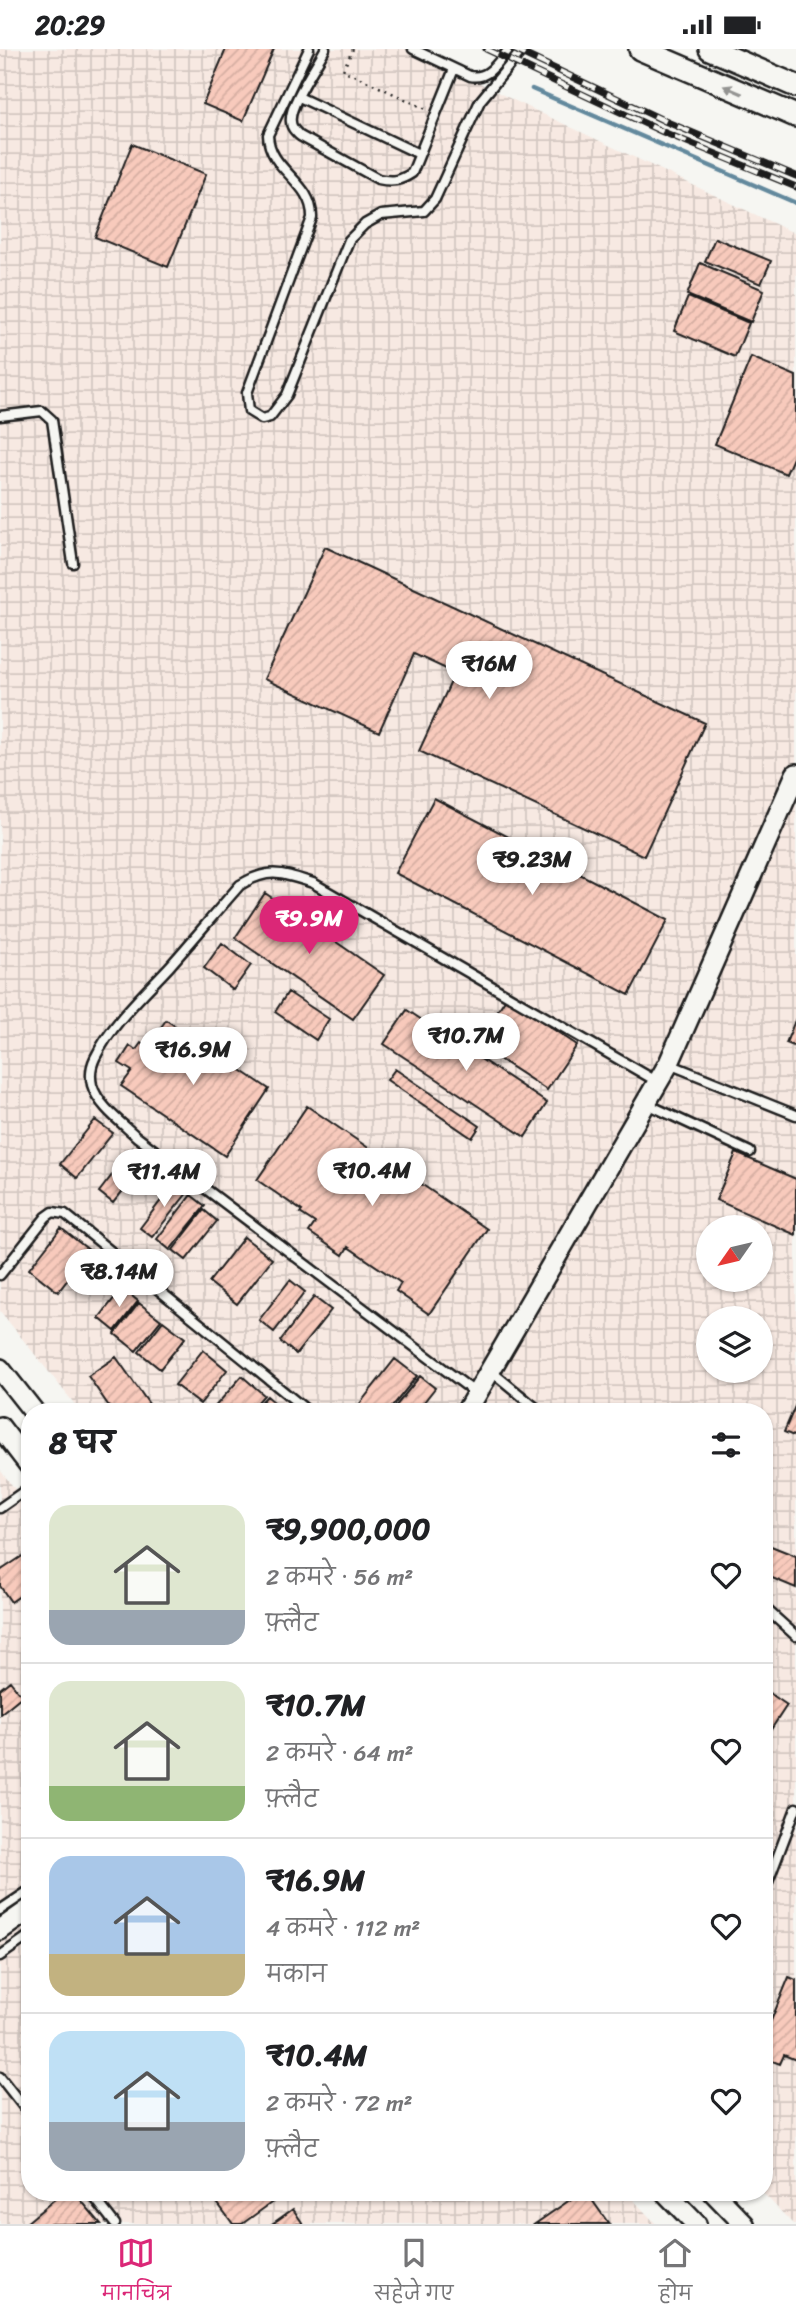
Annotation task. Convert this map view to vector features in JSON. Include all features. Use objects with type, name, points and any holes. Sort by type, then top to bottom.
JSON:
[{"type":"main road","points":[[640,49],[796,116]]},
{"type":"main road","points":[[710,49],[796,86]]},
{"type":"street","points":[[472,1403],[668,1063],[796,774]]},
{"type":"street","points":[[0,1369],[27,1403]]},
{"type":"street","points":[[0,1427],[21,1454]]},
{"type":"street","points":[[0,1930],[21,1915]]},
{"type":"street","points":[[674,2201],[696,2224]]},
{"type":"street","points":[[722,2201],[744,2224]]},
{"type":"lane","points":[[309,49],[268,135],[268,148],[274,158],[312,204],[312,218],[247,393],[249,411],[262,419],[271,417],[287,395],[349,240],[381,215],[424,211],[435,199],[480,101],[523,49]]},
{"type":"lane","points":[[325,49],[290,119],[293,129],[300,136],[378,179],[392,182],[404,179],[412,173],[454,68]]},
{"type":"lane","points":[[413,49],[479,78],[488,73],[509,49]]},
{"type":"lane","points":[[299,97],[419,154]]},
{"type":"lane","points":[[0,416],[42,411],[52,420],[74,563]]},
{"type":"lane","points":[[477,1394],[115,1117],[92,1084],[91,1071],[95,1058],[141,994],[240,885],[268,872],[313,883],[658,1082]]},
{"type":"lane","points":[[668,1063],[796,1115]]},
{"type":"lane","points":[[645,1103],[750,1152]]},
{"type":"lane","points":[[0,1275],[46,1217],[53,1212],[65,1214],[298,1403]]},
{"type":"lane","points":[[491,1371],[530,1403]]},
{"type":"lane","points":[[0,1508],[21,1493]]},
{"type":"lane","points":[[773,1615],[796,1636]]},
{"type":"lane","points":[[773,1869],[796,1808]]},
{"type":"lane","points":[[0,1910],[21,1896]]},
{"type":"lane","points":[[0,1955],[21,1941]]},
{"type":"lane","points":[[0,2077],[21,2104]]},
{"type":"lane","points":[[97,2201],[115,2224]]},
{"type":"path","points":[[353,49],[343,71],[436,114]]},
{"type":"shaded area","points":[[0,49],[413,49],[505,96],[796,234],[796,2224],[771,2201],[773,2201],[773,1403],[74,1403],[0,1311]]},
{"type":"shaded area","points":[[0,1470],[21,1497],[21,2201],[634,2201],[656,2224],[0,2224]]},
{"type":"building","points":[[226,49],[274,49],[243,121],[203,104]]},
{"type":"building","points":[[132,144],[206,174],[168,267],[95,237]]},
{"type":"building","points":[[715,238],[771,261],[761,284],[705,261]]},
{"type":"building","points":[[700,263],[764,290],[751,322],[687,295]]},
{"type":"building","points":[[688,297],[749,323],[735,357],[674,331]]},
{"type":"building","points":[[751,357],[796,376],[796,451],[786,474],[715,444]]},
{"type":"building","points":[[325,547],[705,723],[644,856],[419,751],[455,673],[414,654],[379,732],[264,679]]},
{"type":"building","points":[[434,798],[668,920],[629,995],[395,873]]},
{"type":"building","points":[[265,893],[384,975],[353,1019],[235,938]]},
{"type":"building","points":[[222,943],[251,965],[233,990],[204,968]]},
{"type":"building","points":[[288,992],[329,1019],[316,1040],[275,1012]]},
{"type":"building","points":[[506,998],[577,1045],[547,1090],[476,1044]]},
{"type":"building","points":[[407,1010],[547,1103],[525,1137],[384,1044]]},
{"type":"building","points":[[796,1018],[796,1047],[786,1043]]},
{"type":"building","points":[[166,1020],[269,1089],[225,1156],[121,1086],[132,1071],[119,1063],[130,1046],[136,1050],[141,1043],[147,1047]]},
{"type":"building","points":[[395,1069],[480,1126],[472,1138],[387,1080]]},
{"type":"building","points":[[307,1106],[487,1229],[429,1314],[396,1291],[401,1283],[348,1247],[343,1255],[309,1232],[315,1223],[257,1180]]},
{"type":"building","points":[[95,1120],[113,1133],[77,1178],[60,1164]]},
{"type":"building","points":[[133,1148],[148,1160],[113,1203],[99,1192]]},
{"type":"building","points":[[736,1153],[796,1179],[796,1235],[774,1225],[774,1215],[750,1215],[716,1200]]},
{"type":"building","points":[[175,1182],[188,1192],[152,1237],[140,1228]]},
{"type":"building","points":[[191,1195],[205,1206],[170,1250],[157,1239]]},
{"type":"building","points":[[204,1210],[217,1221],[186,1260],[173,1250]]},
{"type":"building","points":[[61,1228],[90,1251],[58,1292],[29,1269]]},
{"type":"building","points":[[244,1237],[272,1259],[237,1304],[209,1282]]},
{"type":"building","points":[[290,1280],[305,1292],[274,1332],[259,1320]]},
{"type":"building","points":[[122,1288],[138,1301],[115,1331],[99,1318]]},
{"type":"building","points":[[314,1297],[331,1310],[296,1354],[280,1341]]},
{"type":"building","points":[[139,1303],[161,1320],[136,1351],[115,1334]]},
{"type":"building","points":[[163,1321],[185,1338],[160,1369],[139,1352]]},
{"type":"building","points":[[203,1350],[227,1370],[201,1403],[175,1385]]},
{"type":"building","points":[[116,1357],[148,1403],[107,1403],[88,1376]]},
{"type":"building","points":[[395,1359],[417,1376],[395,1403],[360,1403]]},
{"type":"building","points":[[242,1376],[264,1395],[257,1403],[218,1403]]},
{"type":"building","points":[[420,1376],[435,1388],[423,1403],[398,1403]]},
{"type":"building","points":[[267,1396],[275,1403],[260,1403]]},
{"type":"building","points":[[796,1404],[796,1437],[784,1432]]},
{"type":"building","points":[[773,1547],[796,1556],[796,1588],[773,1578]]},
{"type":"building","points":[[21,1557],[21,1595],[11,1602],[0,1586],[0,1571]]},
{"type":"building","points":[[10,1681],[21,1697],[0,1714],[0,1689]]},
{"type":"building","points":[[773,1695],[787,1705],[773,1726]]},
{"type":"building","points":[[789,1977],[796,1980],[796,2060],[784,2055],[780,2064],[773,2061],[773,2016]]},
{"type":"building","points":[[52,2201],[82,2201],[101,2224],[25,2224]]},
{"type":"building","points":[[216,2201],[274,2201],[242,2224],[233,2224]]},
{"type":"building","points":[[568,2201],[593,2201],[609,2224],[535,2224]]},
{"type":"building","points":[[293,2209],[303,2224],[272,2224]]},
{"type":"waterway","points":[[532,89],[796,203]]},
{"type":"railway","points":[[486,49],[663,132],[796,187]]},
{"type":"railway","points":[[513,49],[667,122],[796,176]]}]
